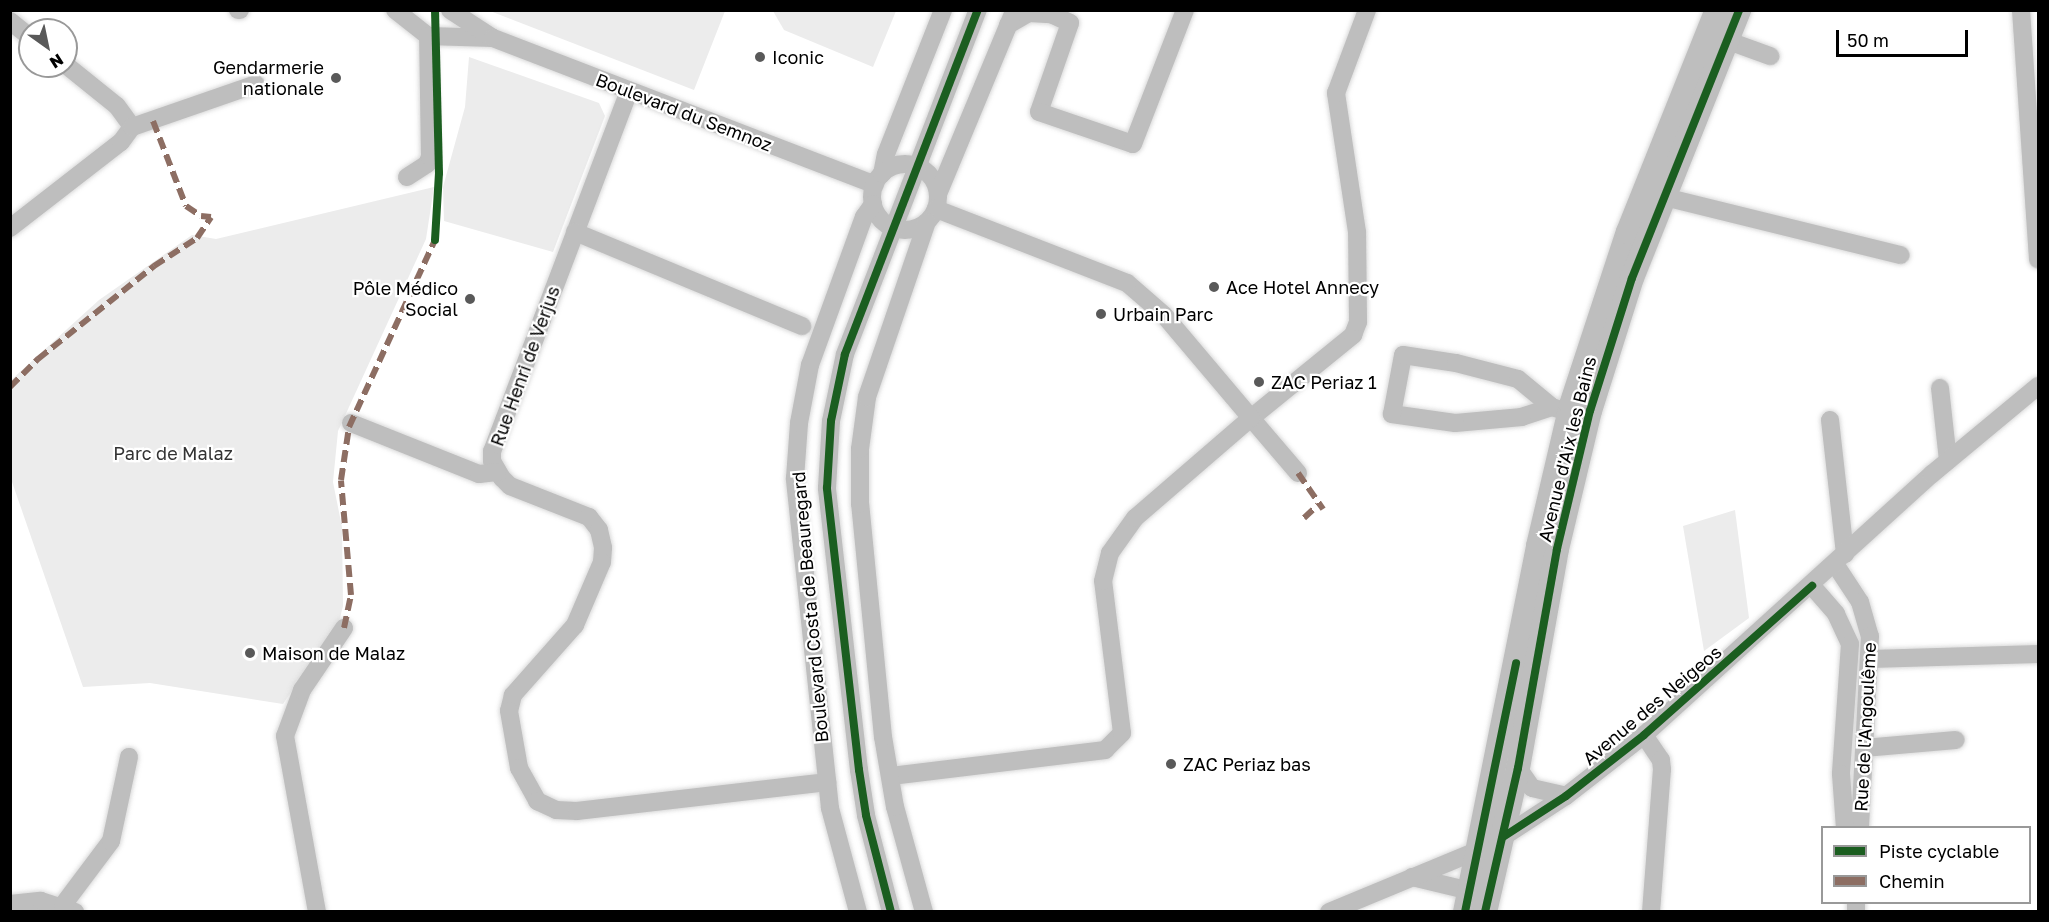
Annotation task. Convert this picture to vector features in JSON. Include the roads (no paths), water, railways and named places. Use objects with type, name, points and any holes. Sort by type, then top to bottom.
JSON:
[{"type":"main road","name":"Avenue d'Aix les Bains","points":[[1717,10],[1717,37]]},
{"type":"main road","name":"Avenue d'Aix les Bains","points":[[1468,901],[1532,635],[1570,413],[1601,340],[1623,275],[1717,37],[1738,10]]},
{"type":"main road","name":"Avenue d'Aix les Bains","points":[[1485,912],[1518,768],[1532,635]]},
{"type":"main road","points":[[1479,850],[1503,837]]},
{"type":"street","points":[[394,10],[428,36],[433,167],[407,177]]},
{"type":"street","name":"Boulevard du Semnoz","points":[[450,10],[493,38],[629,92],[878,179]]},
{"type":"street","name":"Boulevard Costa de Beauregard","points":[[858,912],[830,808],[796,488],[798,434],[810,365],[864,217],[873,204],[886,154],[943,10]]},
{"type":"street","points":[[891,912],[866,815],[827,488],[836,388],[894,228],[978,10]]},
{"type":"street","points":[[924,912],[895,807],[883,737],[860,504],[860,449],[867,398],[934,208],[1011,18],[1029,13],[1073,17],[1039,112],[1133,144],[1185,10]]},
{"type":"street","points":[[891,776],[1105,750],[1122,734],[1103,581],[1110,553],[1135,518],[1251,418],[1353,335],[1358,322],[1357,232],[1336,93],[1367,10]]},
{"type":"street","points":[[2020,10],[2038,259]]},
{"type":"street","name":"Boulevard du Semnoz","points":[[428,36],[493,38]]},
{"type":"street","points":[[1717,37],[1770,56]]},
{"type":"street","points":[[78,75],[117,106],[132,127]]},
{"type":"street","points":[[10,228],[121,142],[132,127],[256,84]]},
{"type":"street","name":"Rue Henri de Verjus","points":[[629,92],[497,433],[492,461],[497,472],[510,486],[589,517],[599,530],[603,548],[602,562],[575,625],[513,695],[509,711],[519,768],[537,801],[556,810],[577,811],[827,782]]},
{"type":"street","points":[[878,179],[899,165],[919,167],[932,178],[934,208]]},
{"type":"street","points":[[1654,195],[1900,255]]},
{"type":"street","points":[[873,204],[877,215],[894,228],[911,229],[934,208]]},
{"type":"street","points":[[934,208],[1127,283],[1164,315],[1298,473]]},
{"type":"street","points":[[575,232],[802,326]]},
{"type":"street","points":[[1403,355],[1456,363],[1518,378],[1570,413],[1455,423],[1392,414],[1403,355]]},
{"type":"street","name":"Avenue des Neigeos","points":[[1503,837],[1566,796],[1644,735],[1948,461],[2038,386]]},
{"type":"street","points":[[1940,388],[1948,461]]},
{"type":"street","points":[[1830,420],[1840,559]]},
{"type":"street","points":[[351,423],[479,474],[497,472]]},
{"type":"street","name":"Rue de l'Angoulême","points":[[1840,559],[1860,602],[1871,658],[1860,826]]},
{"type":"street","name":"Rue de l'Angoulême","points":[[1812,586],[1836,614],[1850,644],[1841,774],[1845,826]]},
{"type":"street","points":[[317,912],[285,736],[302,690],[344,628]]},
{"type":"street","points":[[1871,658],[2038,654]]},
{"type":"street","points":[[1644,735],[1661,760],[1662,769],[1651,912]]},
{"type":"street","points":[[1864,748],[1956,740]]},
{"type":"street","points":[[10,904],[40,901],[69,908],[111,841],[129,757]]},
{"type":"street","points":[[1518,768],[1532,788],[1566,796]]},
{"type":"street","points":[[1329,912],[1479,850]]},
{"type":"street","points":[[1412,877],[1468,901]]},
{"type":"place","name":"Iconic","points":[[760,57]]},
{"type":"place","name":"Gendarmerie nationale","points":[[336,78]]},
{"type":"place","name":"Ace Hotel Annecy","points":[[1214,287]]},
{"type":"place","name":"Pôle Médico Social","points":[[470,299]]},
{"type":"place","name":"Urbain Parc","points":[[1101,314]]},
{"type":"place","name":"ZAC Periaz 1","points":[[1259,382]]},
{"type":"place","name":"Maison de Malaz","points":[[250,653]]},
{"type":"place","name":"ZAC Periaz bas","points":[[1171,764]]},
{"type":"park label","name":"Parc de Malaz","points":[[173,453]]}]
